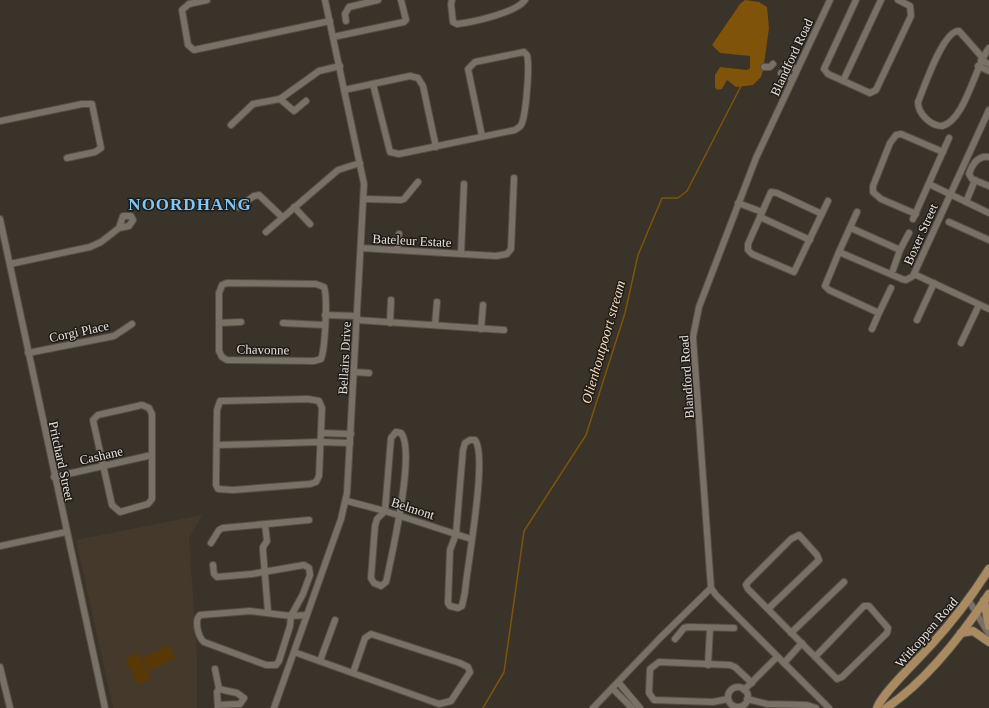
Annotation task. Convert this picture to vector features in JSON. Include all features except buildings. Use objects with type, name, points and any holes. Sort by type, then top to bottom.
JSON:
[{"type":"main road","name":"Witkoppen Road","points":[[877,708],[886,694],[932,644],[968,601],[989,569]]},
{"type":"main road","name":"Witkoppen Road","points":[[886,708],[923,677],[976,614],[987,598]]},
{"type":"main road","points":[[987,598],[989,626]]},
{"type":"main road","points":[[960,633],[973,631],[989,642]]},
{"type":"street","points":[[207,0],[189,4],[182,10],[188,45],[194,50],[330,21]]},
{"type":"street","name":"Bellairs Drive","points":[[274,708],[347,501],[364,184],[325,0]]},
{"type":"street","points":[[346,21],[345,14],[348,7],[378,0]]},
{"type":"street","points":[[333,38],[404,22],[406,20],[401,0]]},
{"type":"street","points":[[452,0],[453,22],[457,24],[499,14],[522,4],[525,0]]},
{"type":"street","name":"Blandford Road","points":[[711,588],[693,332],[699,307],[756,158],[830,0]]},
{"type":"street","points":[[847,0],[855,2],[824,67],[826,73],[868,93],[876,90],[911,16],[910,6],[898,0]]},
{"type":"street","points":[[843,81],[881,0]]},
{"type":"street","points":[[989,48],[982,58],[978,66],[959,112],[950,123],[942,126],[935,125],[920,112],[918,102],[943,45],[950,34],[956,31],[961,33],[982,58],[989,64]]},
{"type":"street","points":[[373,84],[390,152],[399,154],[515,130],[522,124],[529,64],[527,55],[524,52],[475,62],[468,69],[482,136]]},
{"type":"street","points":[[764,67],[770,67],[773,64]]},
{"type":"street","points":[[231,125],[253,104],[280,99],[319,71],[340,66]]},
{"type":"street","points":[[784,66],[797,69]]},
{"type":"street","points":[[978,66],[989,72]]},
{"type":"street","points":[[781,73],[793,79]]},
{"type":"street","points":[[344,90],[410,76],[419,79],[423,86],[436,146]]},
{"type":"street","points":[[280,99],[292,114],[306,100]]},
{"type":"street","points":[[0,121],[91,104],[94,109],[100,148],[95,152],[67,158]]},
{"type":"street","name":"Boxer Street","points":[[839,252],[902,279],[909,279],[914,274],[989,110]]},
{"type":"street","points":[[943,152],[901,134],[896,135],[890,143],[873,186],[873,192],[881,199],[914,217],[929,184],[943,152],[949,138]]},
{"type":"street","points":[[989,157],[980,158],[973,164],[969,174],[975,180],[989,186]]},
{"type":"street","points":[[266,232],[338,170],[360,163]]},
{"type":"street","name":"Bateleur Estate","points":[[361,248],[496,256],[504,255],[509,251],[514,178]]},
{"type":"street","points":[[966,202],[975,180]]},
{"type":"street","points":[[364,199],[401,200],[408,195],[418,182]]},
{"type":"street","name":"Bateleur Estate","points":[[461,253],[464,184]]},
{"type":"street","points":[[929,184],[989,213]]},
{"type":"street","points":[[822,214],[772,192],[770,193],[748,244],[748,250],[752,254],[794,272],[798,269],[828,201]]},
{"type":"street","points":[[238,206],[254,196],[259,195],[282,217]]},
{"type":"street","points":[[738,204],[761,214],[810,240]]},
{"type":"street","points":[[294,207],[310,224]]},
{"type":"street","points":[[857,212],[826,281],[826,287],[880,313]]},
{"type":"street","name":"Pritchard Street","points":[[0,219],[54,477],[105,708]]},
{"type":"street","points":[[949,222],[989,240]]},
{"type":"street","points":[[10,264],[90,247],[101,242],[119,228]]},
{"type":"street","points":[[851,228],[900,250]]},
{"type":"street","points":[[893,270],[900,250],[909,233]]},
{"type":"street","points":[[397,250],[399,234]]},
{"type":"street","points":[[914,274],[989,309]]},
{"type":"street","name":"Chavonne","points":[[227,283],[319,285],[324,287],[326,293],[325,315],[322,354],[317,361],[230,360],[224,359],[219,353],[219,290],[222,285],[227,283]]},
{"type":"street","points":[[917,320],[934,283]]},
{"type":"street","points":[[872,329],[891,288]]},
{"type":"street","points":[[390,323],[391,300]]},
{"type":"street","points":[[435,325],[437,302]]},
{"type":"street","points":[[481,329],[482,304]]},
{"type":"street","points":[[961,343],[978,305]]},
{"type":"street","points":[[325,315],[390,323],[504,330]]},
{"type":"street","points":[[219,323],[241,322]]},
{"type":"street","points":[[283,323],[324,325]]},
{"type":"street","name":"Corgi Place","points":[[28,353],[114,336],[132,324]]},
{"type":"street","points":[[354,372],[369,374]]},
{"type":"street","points":[[308,399],[319,401],[322,408],[321,433],[319,476],[313,484],[233,490],[220,490],[216,485],[218,445],[217,410],[222,401],[308,399]]},
{"type":"street","points":[[138,406],[149,408],[152,414],[152,455],[151,501],[148,504],[121,512],[112,505],[93,422],[94,417],[98,414],[138,406]]},
{"type":"street","points":[[399,432],[404,436],[406,449],[400,515],[387,578],[384,584],[377,585],[372,580],[370,574],[373,534],[377,519],[385,511],[391,438],[393,433],[399,432]]},
{"type":"street","points":[[321,433],[351,434]]},
{"type":"street","points":[[470,440],[475,440],[480,456],[477,502],[465,592],[462,606],[458,608],[449,605],[448,601],[450,550],[456,534],[465,445],[470,440]]},
{"type":"street","points":[[218,445],[320,442],[350,443]]},
{"type":"street","name":"Cashane","points":[[54,477],[152,455]]},
{"type":"street","name":"Belmont","points":[[347,501],[400,515],[471,539]]},
{"type":"street","points":[[211,543],[221,529],[309,520]]},
{"type":"street","points":[[265,524],[267,541],[263,547],[268,612]]},
{"type":"street","points":[[0,546],[66,532]]},
{"type":"street","points":[[768,609],[819,560],[817,555],[799,535],[791,539],[747,584],[748,589],[836,678],[840,679],[888,633],[888,626],[869,606],[864,606],[815,656]]},
{"type":"street","points":[[213,566],[214,574],[217,577],[304,565],[309,568],[310,575],[308,583],[291,616],[290,626],[279,661],[274,666],[266,665],[207,644],[200,636],[197,617],[200,615],[226,612],[268,612],[291,616],[306,615]]},
{"type":"street","points":[[792,633],[844,582]]},
{"type":"street","points":[[593,708],[619,683],[660,638],[711,588],[716,596],[829,708]]},
{"type":"street","points":[[968,601],[989,634]]},
{"type":"street","points":[[320,661],[335,620]]},
{"type":"street","points":[[676,639],[686,627],[734,628]]},
{"type":"street","points":[[708,665],[710,628]]},
{"type":"street","points":[[294,652],[435,704],[448,703],[455,696],[470,672],[468,667],[460,663],[371,634],[365,638],[354,673]]},
{"type":"street","points":[[784,663],[802,643]]},
{"type":"street","points":[[744,690],[777,657]]},
{"type":"street","points":[[728,699],[714,702],[657,700],[650,696],[650,672],[656,663],[733,666],[752,683]]},
{"type":"street","points":[[0,667],[10,708]]},
{"type":"street","points":[[215,670],[219,689],[217,692],[218,706],[240,704],[244,700],[241,695],[219,689]]},
{"type":"street","points":[[619,683],[637,702],[640,708]]},
{"type":"street","points":[[739,687],[744,690],[747,699],[744,704],[737,707],[728,699],[728,694],[732,689],[739,687]]},
{"type":"street","points":[[613,689],[632,708]]},
{"type":"street","points":[[747,699],[767,704],[807,705],[816,708]]},
{"type":"shaded area","points":[[745,0],[759,2],[767,7],[769,28],[763,71],[761,77],[753,85],[736,87],[727,80],[722,89],[717,90],[715,87],[715,75],[720,67],[747,70],[750,68],[750,56],[720,53],[712,45],[740,4]]},
{"type":"shaded area","points":[[202,515],[189,538],[197,657],[197,708],[113,708],[76,540]]},
{"type":"shaded area","points":[[169,645],[175,658],[149,671],[142,658]]},
{"type":"shaded area","points":[[138,653],[151,679],[138,685],[125,659]]},
{"type":"waterway","name":"Olienhoutpoort stream","points":[[483,708],[504,672],[524,531],[586,435],[625,313],[638,255],[662,198],[678,198],[687,191],[741,86]]},
{"type":"district","name":"NOORDHANG","points":[[190,204]]}]
